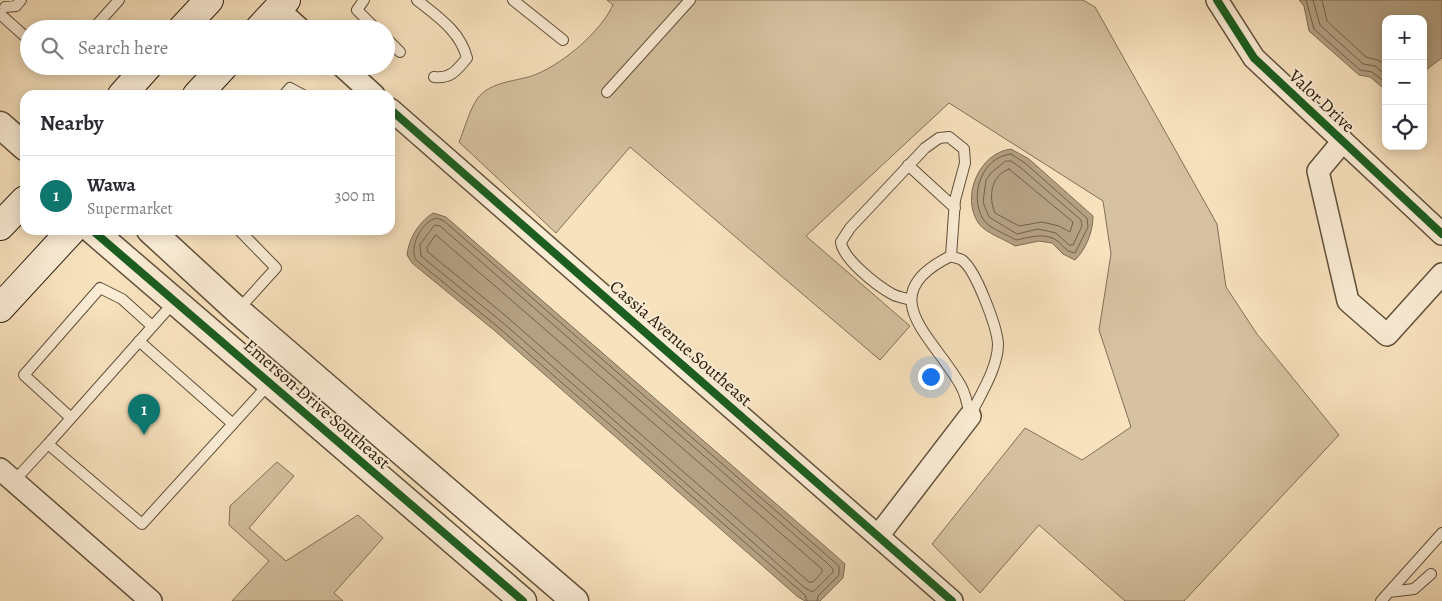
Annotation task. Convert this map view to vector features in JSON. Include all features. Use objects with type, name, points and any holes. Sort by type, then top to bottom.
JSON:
[{"type":"main road","points":[[189,20],[205,1]]},
{"type":"main road","points":[[268,20],[282,5]]},
{"type":"main road","points":[[126,90],[140,75]]},
{"type":"main road","points":[[202,90],[216,75]]},
{"type":"main road","points":[[0,226],[20,205]]},
{"type":"main road","points":[[0,308],[67,235]]},
{"type":"street","name":"Valor Drive","points":[[1217,0],[1254,58],[1442,234]]},
{"type":"street","points":[[282,5],[293,20]]},
{"type":"street","points":[[351,75],[365,90]]},
{"type":"street","name":"Cassia Avenue Southeast","points":[[395,113],[952,601]]},
{"type":"street","points":[[0,125],[20,143]]},
{"type":"street","name":"Valor Drive","points":[[1343,141],[1318,171],[1348,301],[1387,335],[1442,274]]},
{"type":"street","name":"Emerson Drive Southeast","points":[[98,235],[523,601]]},
{"type":"street","name":"Emerson Drive Southeast","points":[[155,235],[238,311],[575,601]]},
{"type":"street","points":[[878,536],[970,416]]},
{"type":"street","points":[[7,475],[151,601]]},
{"type":"lane","points":[[20,29],[3,9],[16,6],[21,0]]},
{"type":"lane","points":[[101,20],[120,0]]},
{"type":"lane","points":[[364,0],[357,10],[367,20]]},
{"type":"lane","points":[[417,0],[455,31],[464,44],[467,58],[454,74],[445,78],[434,77]]},
{"type":"lane","points":[[514,0],[563,40]]},
{"type":"lane","points":[[607,92],[690,0]]},
{"type":"lane","points":[[395,47],[400,52]]},
{"type":"lane","points":[[911,300],[892,294],[852,263],[842,251],[841,242],[850,228],[925,148],[939,138],[949,137],[959,142],[964,149],[965,162],[955,208],[951,256]]},
{"type":"lane","points":[[908,165],[955,208]]},
{"type":"lane","points":[[238,311],[276,268],[245,235]]},
{"type":"lane","points":[[951,256],[922,273],[913,285],[911,300],[926,337],[962,387],[970,416]]},
{"type":"lane","points":[[951,256],[962,260],[973,275],[990,314],[998,344],[994,363],[970,416]]},
{"type":"lane","points":[[71,418],[24,375],[68,324],[100,288],[122,300],[152,326]]},
{"type":"lane","points":[[7,475],[48,444],[175,301]]},
{"type":"lane","points":[[140,341],[233,424]]},
{"type":"lane","points":[[48,444],[142,524],[270,383]]},
{"type":"lane","points":[[1381,601],[1442,533]]},
{"type":"lane","points":[[1388,592],[1414,589],[1431,574]]},
{"type":"shaded area","points":[[607,0],[1083,0],[1095,7],[1217,224],[1226,287],[1257,334],[1339,435],[1184,601],[1125,601],[1039,525],[980,593],[932,544],[1025,428],[1082,460],[1131,427],[1099,330],[1111,254],[1103,201],[949,103],[806,236],[910,326],[880,360],[630,147],[556,233],[459,142],[472,109],[477,99],[483,93],[505,82],[537,74],[570,54],[591,36],[607,15],[613,5]]},
{"type":"shaded area","points":[[277,462],[294,476],[249,528],[286,561],[358,515],[383,538],[334,593],[343,601],[232,601],[269,561],[229,525],[230,506]]},
{"type":"water","points":[[1299,0],[1442,0],[1442,58],[1427,69],[1427,15],[1382,15],[1382,87],[1370,77],[1359,75],[1309,31],[1304,6]]},
{"type":"water","points":[[1011,149],[1029,159],[1093,216],[1088,240],[1075,260],[1063,254],[1052,243],[1039,241],[1015,246],[979,224],[971,201],[972,189],[976,178],[982,167],[990,159],[1000,152]]},
{"type":"water","points":[[433,213],[446,217],[835,555],[845,564],[843,578],[820,601],[805,601],[798,597],[495,331],[412,263],[407,255],[412,237],[423,221]]},
{"type":"cycle path","points":[[1217,0],[1254,58],[1442,234]]},
{"type":"cycle path","points":[[395,113],[952,601]]},
{"type":"cycle path","points":[[98,235],[523,601]]},
{"type":"place","name":"Wawa","points":[[144,435]]}]
